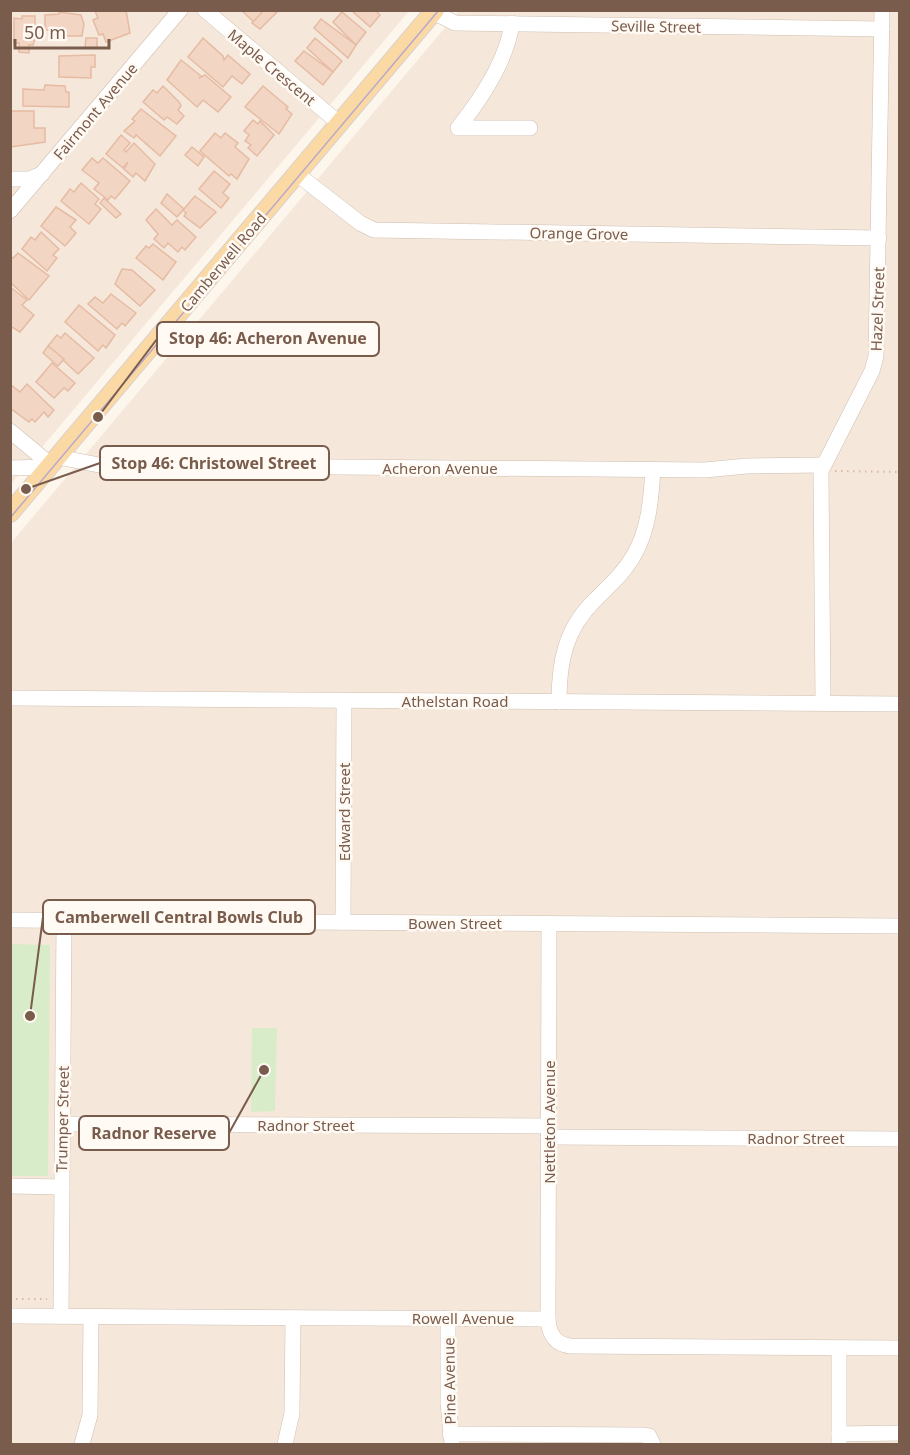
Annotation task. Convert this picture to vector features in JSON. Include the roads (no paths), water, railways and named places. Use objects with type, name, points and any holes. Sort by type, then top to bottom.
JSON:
[{"type":"main road","name":"Camberwell Road","points":[[10,513],[434,11]]},
{"type":"street","name":"Fairmont Avenue","points":[[10,211],[180,10]]},
{"type":"street","name":"Maple Crescent","points":[[205,10],[340,124]]},
{"type":"street","name":"Hazel Street","points":[[823,703],[822,468],[875,362],[882,10]]},
{"type":"street","name":"Seville Street","points":[[434,11],[451,22],[882,29]]},
{"type":"street","points":[[512,23],[508,41],[482,95],[458,128],[531,128]]},
{"type":"street","points":[[10,179],[29,179],[42,174]]},
{"type":"street","name":"Orange Grove","points":[[297,174],[360,223],[375,230],[879,238]]},
{"type":"street","points":[[10,431],[53,463]]},
{"type":"street","name":"Acheron Avenue","points":[[10,468],[53,463],[653,470],[822,468]]},
{"type":"street","points":[[559,702],[560,664],[566,642],[586,610],[617,579],[635,554],[649,515],[653,470]]},
{"type":"street","name":"Athelstan Road","points":[[10,698],[900,704]]},
{"type":"street","name":"Edward Street","points":[[344,701],[344,922]]},
{"type":"street","name":"Bowen Street","points":[[10,920],[900,926]]},
{"type":"street","name":"Trumper Street","points":[[61,1316],[64,921]]},
{"type":"street","name":"Nettleton Avenue","points":[[548,1319],[549,924]]},
{"type":"street","name":"Radnor Street","points":[[63,1124],[900,1138]]},
{"type":"street","points":[[10,1186],[62,1186]]},
{"type":"street","name":"Rowell Avenue","points":[[10,1316],[548,1319]]},
{"type":"street","points":[[82,1444],[90,1414],[91,1317]]},
{"type":"street","points":[[285,1444],[292,1413],[293,1317]]},
{"type":"street","name":"Pine Avenue","points":[[448,1318],[451,1439]]},
{"type":"street","points":[[548,1319],[552,1336],[565,1346],[900,1347]]},
{"type":"street","points":[[839,1348],[839,1439],[900,1433]]},
{"type":"street","points":[[451,1439],[643,1435],[649,1436],[653,1444]]},
{"type":"tram line","points":[[10,518],[439,10]]},
{"type":"place","name":"Stop 46: Acheron Avenue","points":[[98,417]]},
{"type":"place","name":"Stop 46: Christowel Street","points":[[26,489]]},
{"type":"place","name":"Camberwell Central Bowls Club","points":[[30,1016]]},
{"type":"place","name":"Radnor Reserve","points":[[264,1070]]}]
